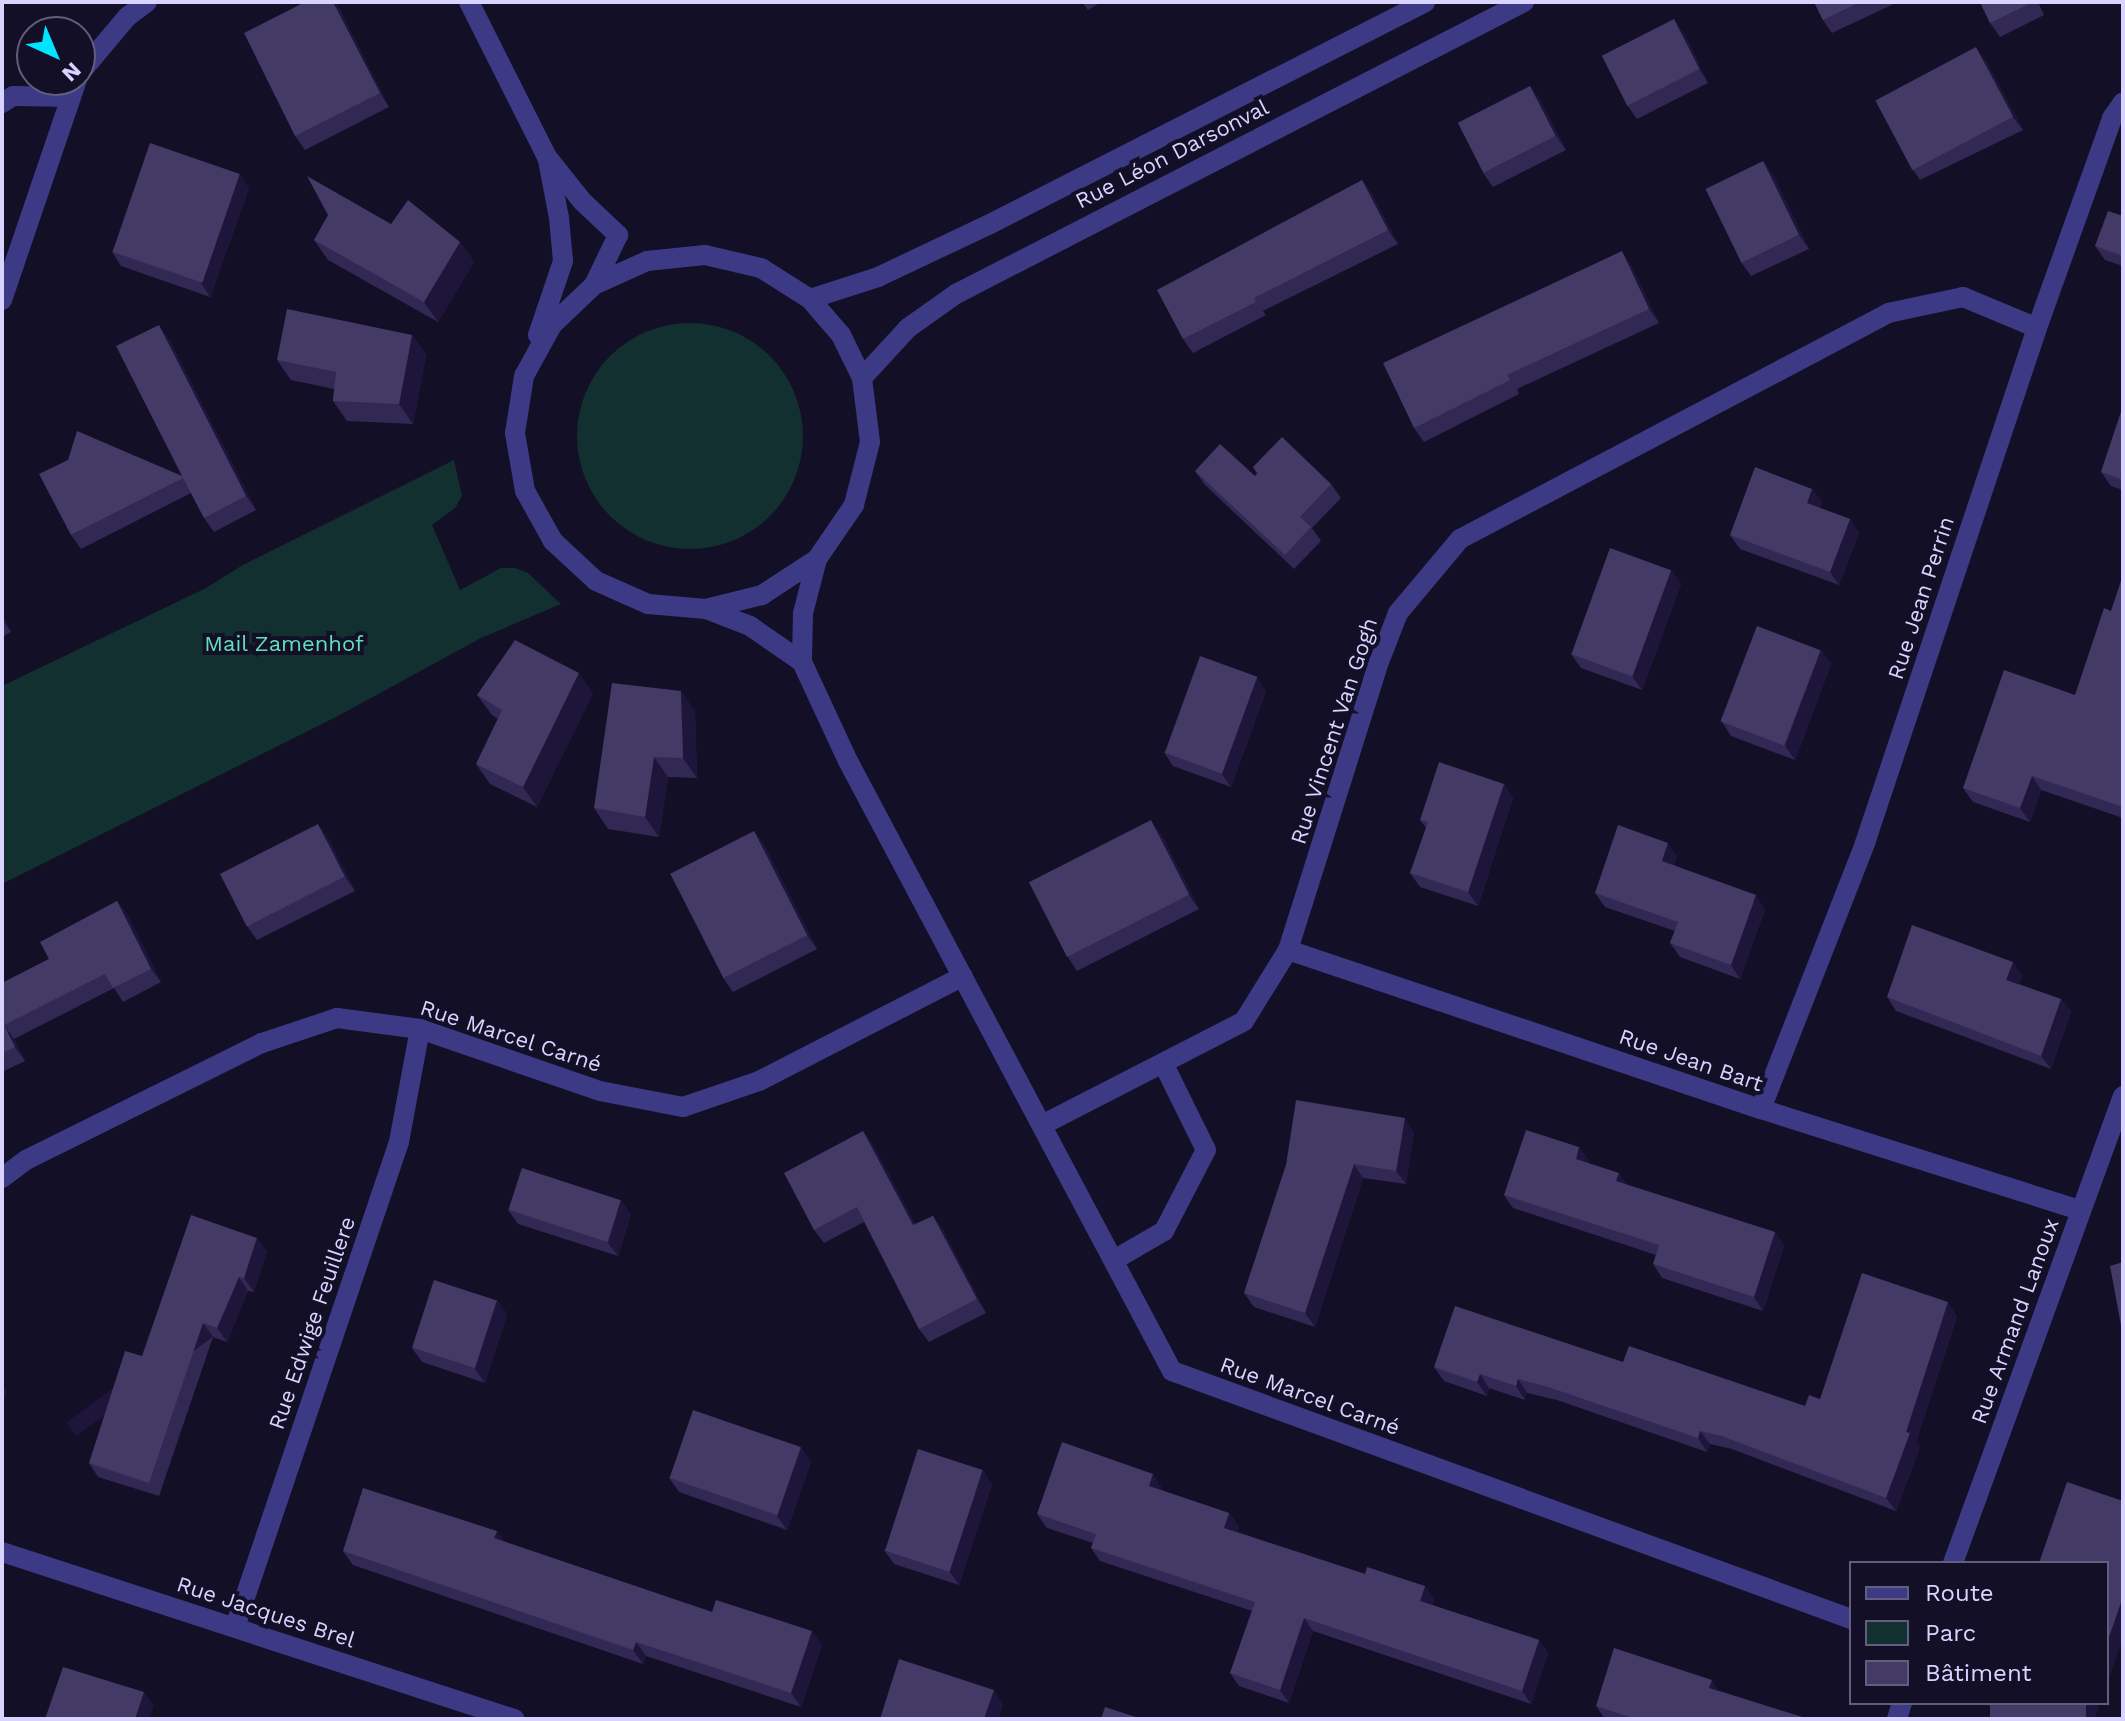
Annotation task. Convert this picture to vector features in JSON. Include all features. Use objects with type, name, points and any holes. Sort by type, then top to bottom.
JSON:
[{"type":"street","points":[[96,54],[127,17],[147,2]]},
{"type":"street","points":[[469,2],[547,157],[582,201],[618,235],[594,285]]},
{"type":"street","name":"Rue Léon Darsonval","points":[[810,299],[878,277],[992,223],[1425,2]]},
{"type":"street","name":"Rue Léon Darsonval","points":[[862,378],[908,328],[956,294],[1524,2]]},
{"type":"street","points":[[2,300],[71,96]]},
{"type":"street","name":"Rue Jean Perrin","points":[[1761,1109],[1865,843],[2037,328],[2112,118],[2123,102]]},
{"type":"street","points":[[547,157],[559,218],[563,261],[524,376],[515,433],[525,491],[553,541],[596,581],[648,604],[706,609],[750,626],[802,662]]},
{"type":"street","points":[[524,376],[552,325],[594,285],[647,261],[705,255],[761,268],[810,299],[841,335],[862,378],[870,442],[854,505],[817,559],[762,595],[706,609]]},
{"type":"street","name":"Rue Vincent Van Gogh","points":[[1042,1125],[1244,1021],[1288,950],[1379,662],[1398,613],[1460,539],[1888,313],[1963,297],[2037,328]]},
{"type":"street","name":"Rue Marcel Carné","points":[[817,559],[803,613],[802,662],[848,761],[1172,1371],[1849,1618]]},
{"type":"street","name":"Rue Jean Bart","points":[[1288,950],[1761,1109],[2080,1210]]},
{"type":"street","name":"Rue Marcel Carné","points":[[2,1178],[26,1160],[262,1043],[337,1018],[420,1029],[600,1091],[683,1107],[759,1081],[963,976]]},
{"type":"street","name":"Rue Edwige Feuillere","points":[[235,1627],[399,1142],[420,1029]]},
{"type":"street","points":[[1114,1260],[1164,1231],[1206,1150],[1163,1063]]},
{"type":"street","name":"Rue Armand Lanoux","points":[[1954,1561],[2123,1096]]},
{"type":"street","name":"Rue Jacques Brel","points":[[2,1552],[514,1719]]},
{"type":"green space","points":[[690,323],[712,325],[733,332],[753,342],[770,356],[784,373],[794,393],[801,414],[801,458],[794,479],[784,499],[770,516],[753,530],[733,540],[712,547],[690,549],[668,547],[647,540],[627,530],[610,516],[596,499],[586,479],[579,458],[577,436],[579,414],[586,393],[596,373],[610,356],[627,342],[647,332],[668,325]]},
{"type":"green space","name":"Mail Zamenhof","points":[[454,460],[462,496],[455,508],[432,525],[460,590],[501,568],[515,568],[528,573],[561,604],[481,638],[338,716],[2,884],[2,686],[206,588],[241,566]]},
{"type":"building","points":[[305,2],[333,2],[380,93],[295,136],[244,33]]},
{"type":"building","points":[[1814,2],[1860,2],[1823,20]]},
{"type":"building","points":[[1980,2],[2033,2],[1990,23]]},
{"type":"building","points":[[1674,19],[1699,69],[1627,106],[1602,56]]},
{"type":"building","points":[[1976,47],[2013,117],[1912,170],[1875,101]]},
{"type":"building","points":[[1530,86],[1555,136],[1483,173],[1458,123]]},
{"type":"building","points":[[150,143],[240,174],[202,283],[113,252]]},
{"type":"building","points":[[1763,161],[1799,235],[1741,263],[1705,189]]},
{"type":"building","points":[[307,176],[391,224],[408,200],[460,242],[424,302],[314,240],[328,215]]},
{"type":"building","points":[[1362,180],[1388,230],[1254,298],[1256,302],[1183,339],[1157,290]]},
{"type":"building","points":[[2108,211],[2123,216],[2123,256],[2095,246]]},
{"type":"building","points":[[1622,251],[1649,309],[1507,375],[1510,380],[1414,428],[1383,363]]},
{"type":"building","points":[[287,309],[412,335],[399,404],[333,401],[336,372],[277,360]]},
{"type":"building","points":[[159,325],[246,496],[204,518],[183,478],[71,535],[39,474],[68,460],[77,431],[182,476],[116,346]]},
{"type":"building","points":[[2123,406],[2123,480],[2101,472]]},
{"type":"building","points":[[1282,437],[1331,484],[1300,517],[1311,527],[1285,555],[1195,471],[1220,444],[1255,476],[1258,473],[1253,467]]},
{"type":"building","points":[[1755,467],[1812,489],[1807,503],[1850,519],[1830,572],[1730,535]]},
{"type":"building","points":[[1610,548],[1671,570],[1632,676],[1571,654]]},
{"type":"building","points":[[2123,575],[2123,807],[2032,776],[2020,808],[1963,788],[2004,670],[2075,695],[2104,608],[2111,611]]},
{"type":"building","points":[[1757,626],[1820,650],[1784,746],[1720,721]]},
{"type":"building","points":[[515,640],[579,673],[523,787],[476,764],[502,710],[477,695]]},
{"type":"building","points":[[1200,656],[1257,677],[1222,774],[1165,753]]},
{"type":"building","points":[[612,683],[681,691],[683,758],[654,757],[645,817],[594,808]]},
{"type":"building","points":[[1439,762],[1504,784],[1468,892],[1410,873],[1428,822],[1420,820]]},
{"type":"building","points":[[1151,820],[1189,895],[1067,957],[1029,882]]},
{"type":"building","points":[[318,824],[345,877],[247,927],[220,874]]},
{"type":"building","points":[[1618,825],[1668,843],[1662,861],[1756,895],[1731,965],[1670,943],[1678,922],[1595,893]]},
{"type":"building","points":[[754,831],[807,935],[723,978],[670,874]]},
{"type":"building","points":[[117,901],[151,969],[113,988],[105,974],[4,1025],[15,1047],[2,1053],[2,983],[49,959],[40,942]]},
{"type":"building","points":[[1912,925],[2013,962],[2006,980],[2061,999],[2041,1056],[1887,997]]},
{"type":"building","points":[[1296,1100],[1405,1118],[1396,1171],[1354,1164],[1305,1313],[1244,1293],[1286,1165]]},
{"type":"building","points":[[1526,1130],[1579,1147],[1576,1159],[1619,1173],[1616,1181],[1775,1232],[1754,1297],[1653,1264],[1659,1245],[1504,1195]]},
{"type":"building","points":[[863,1131],[913,1225],[933,1216],[977,1299],[919,1329],[857,1207],[814,1230],[784,1173]]},
{"type":"building","points":[[522,1168],[621,1200],[607,1242],[508,1210]]},
{"type":"building","points":[[191,1215],[257,1238],[244,1278],[239,1277],[217,1328],[203,1323],[149,1483],[89,1463],[125,1351],[142,1356]]},
{"type":"building","points":[[2123,1262],[2123,1336],[2110,1266]]},
{"type":"building","points":[[1862,1273],[1948,1302],[1906,1432],[1910,1433],[1886,1498],[1722,1436],[1700,1431],[1698,1438],[1518,1379],[1516,1386],[1480,1374],[1477,1382],[1434,1367],[1455,1306],[1623,1362],[1629,1346],[1805,1406],[1809,1395],[1820,1399]]},
{"type":"building","points":[[434,1280],[497,1300],[475,1368],[412,1348]]},
{"type":"building","points":[[693,1410],[801,1447],[777,1515],[670,1478]]},
{"type":"building","points":[[1062,1442],[1153,1474],[1149,1486],[1229,1513],[1224,1528],[1365,1574],[1367,1567],[1425,1586],[1420,1601],[1539,1640],[1522,1691],[1304,1618],[1280,1690],[1230,1673],[1255,1602],[1091,1548],[1096,1534],[1037,1514]]},
{"type":"building","points":[[918,1449],[983,1470],[950,1572],[885,1551]]},
{"type":"building","points":[[2067,1482],[2123,1501],[2123,1597],[2109,1637],[2109,1561],[2040,1561]]},
{"type":"building","points":[[363,1488],[497,1531],[494,1538],[712,1612],[716,1600],[812,1631],[791,1693],[636,1642],[633,1650],[343,1551]]},
{"type":"building","points":[[1614,1648],[1712,1680],[1709,1688],[1802,1717],[1636,1719],[1596,1706]]},
{"type":"building","points":[[899,1659],[994,1690],[984,1719],[880,1719]]},
{"type":"building","points":[[63,1667],[144,1692],[135,1719],[45,1719]]},
{"type":"building","points":[[1990,1705],[2086,1705],[2086,1719],[1990,1719]]},
{"type":"building","points":[[1105,1707],[1142,1719],[1101,1719]]}]
